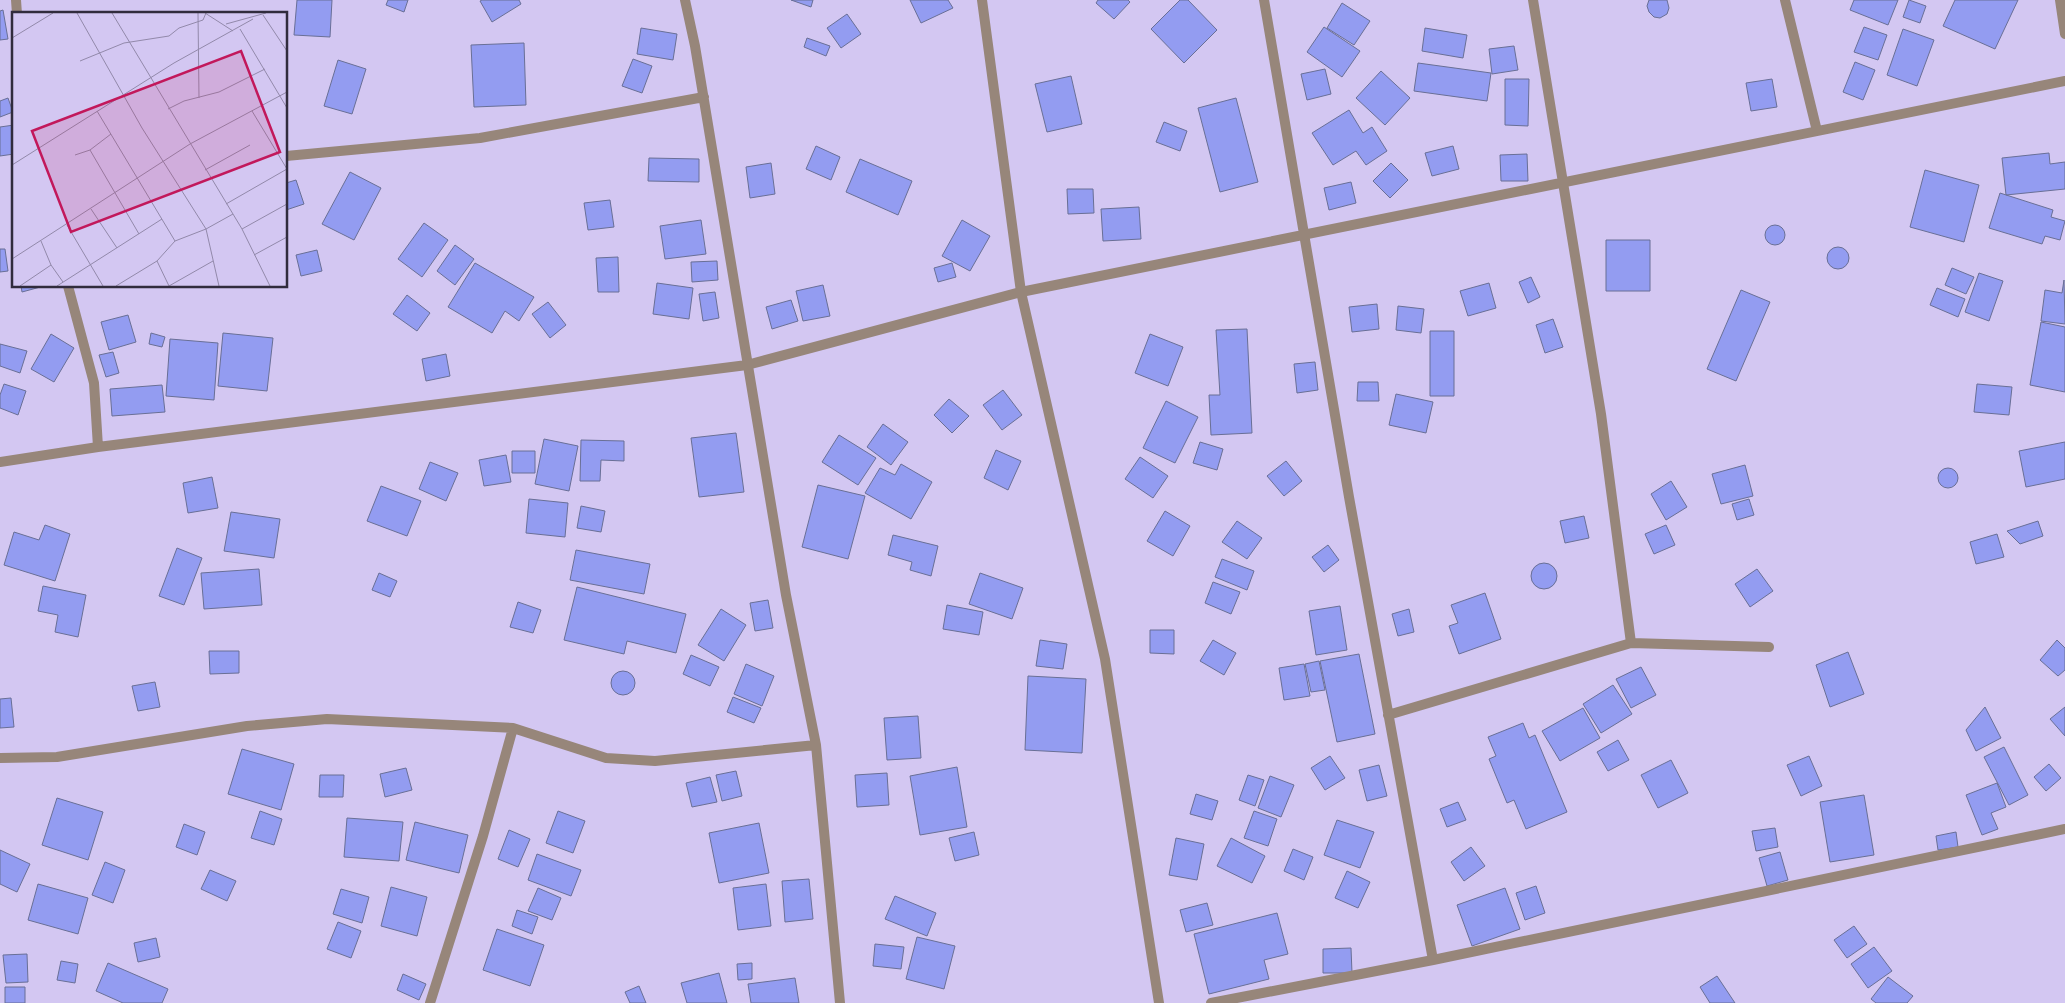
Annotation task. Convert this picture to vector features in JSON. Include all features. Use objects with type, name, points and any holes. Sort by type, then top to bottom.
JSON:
[{"type":"street","points":[[685,0],[704,97],[786,595],[816,745],[840,1003]]},
{"type":"street","points":[[982,0],[1021,292],[1105,659],[1159,1003]]},
{"type":"street","points":[[1264,0],[1388,715],[1433,960]]},
{"type":"street","points":[[1533,0],[1565,182],[1601,414],[1631,643]]},
{"type":"street","points":[[1785,0],[1817,131]]},
{"type":"street","points":[[2060,0],[2065,34]]},
{"type":"street","points":[[0,462],[98,447],[747,365],[1021,292],[2065,81]]},
{"type":"street","points":[[288,156],[480,138],[704,97]]},
{"type":"street","points":[[69,288],[94,383],[98,447]]},
{"type":"street","points":[[1388,715],[1631,643],[1769,647]]},
{"type":"street","points":[[0,758],[57,757],[248,726],[327,719],[513,728],[606,758],[636,760],[655,760],[816,745]]},
{"type":"street","points":[[430,1003],[483,836],[513,728]]},
{"type":"street","points":[[1211,1003],[1433,960],[2065,829]]},
{"type":"building","points":[[297,0],[332,0],[330,37],[294,35]]},
{"type":"building","points":[[388,0],[408,0],[404,12],[386,5]]},
{"type":"building","points":[[519,0],[521,4],[492,22],[480,1]]},
{"type":"building","points":[[791,0],[813,0],[811,7]]},
{"type":"building","points":[[910,0],[948,0],[953,8],[921,23]]},
{"type":"building","points":[[1098,0],[1128,0],[1130,2],[1114,19],[1096,3]]},
{"type":"building","points":[[1180,0],[1188,0],[1217,30],[1184,63],[1151,29]]},
{"type":"building","points":[[1649,0],[1667,0],[1669,8],[1667,14],[1660,18],[1654,17],[1649,12],[1647,6]]},
{"type":"building","points":[[1854,0],[1898,0],[1888,25],[1850,10]]},
{"type":"building","points":[[1909,0],[1926,6],[1920,23],[1903,17]]},
{"type":"building","points":[[1955,0],[2018,0],[1995,49],[1943,26]]},
{"type":"building","points":[[1342,3],[1370,21],[1354,45],[1327,28]]},
{"type":"building","points":[[3,10],[8,39],[0,40],[0,11]]},
{"type":"building","points":[[847,14],[861,34],[841,48],[827,28]]},
{"type":"building","points":[[1324,27],[1360,51],[1342,77],[1307,52]]},
{"type":"building","points":[[1864,27],[1887,35],[1878,60],[1854,52]]},
{"type":"building","points":[[641,28],[677,34],[673,60],[637,54]]},
{"type":"building","points":[[1425,28],[1467,35],[1463,58],[1422,51]]},
{"type":"building","points":[[1903,29],[1934,40],[1917,86],[1887,75]]},
{"type":"building","points":[[807,38],[830,46],[826,56],[804,47]]},
{"type":"building","points":[[524,43],[526,105],[474,107],[471,45]]},
{"type":"building","points":[[1514,46],[1518,70],[1492,74],[1489,49]]},
{"type":"building","points":[[633,59],[652,66],[642,93],[622,86]]},
{"type":"building","points":[[338,60],[366,69],[352,114],[324,106]]},
{"type":"building","points":[[1855,62],[1875,70],[1863,100],[1843,92]]},
{"type":"building","points":[[1418,63],[1491,73],[1487,101],[1414,91]]},
{"type":"building","points":[[1325,69],[1331,94],[1307,100],[1301,74]]},
{"type":"building","points":[[1381,71],[1410,98],[1385,125],[1356,98]]},
{"type":"building","points":[[1071,76],[1082,124],[1047,132],[1035,84]]},
{"type":"building","points":[[1505,79],[1529,79],[1528,126],[1505,125]]},
{"type":"building","points":[[1772,79],[1777,107],[1751,111],[1746,83]]},
{"type":"building","points":[[8,98],[12,112],[0,117],[0,101]]},
{"type":"building","points":[[1236,98],[1258,182],[1220,192],[1198,108]]},
{"type":"building","points":[[1349,110],[1363,133],[1372,127],[1387,151],[1366,165],[1356,151],[1333,165],[1312,133]]},
{"type":"building","points":[[1164,122],[1187,131],[1180,151],[1156,142]]},
{"type":"building","points":[[12,125],[12,154],[0,156],[0,127]]},
{"type":"building","points":[[816,146],[840,157],[831,180],[806,169]]},
{"type":"building","points":[[1453,146],[1459,169],[1432,176],[1425,153]]},
{"type":"building","points":[[2049,153],[2050,164],[2065,162],[2065,189],[2006,195],[2002,158]]},
{"type":"building","points":[[1527,154],[1528,181],[1501,181],[1500,155]]},
{"type":"building","points":[[649,158],[699,159],[699,182],[648,181]]},
{"type":"building","points":[[860,159],[912,181],[898,215],[846,192]]},
{"type":"building","points":[[771,163],[775,194],[750,198],[746,167]]},
{"type":"building","points":[[1391,163],[1408,180],[1390,198],[1373,181]]},
{"type":"building","points":[[1925,170],[1979,185],[1964,242],[1910,227]]},
{"type":"building","points":[[350,172],[381,188],[354,240],[322,224]]},
{"type":"building","points":[[296,180],[304,204],[288,209],[288,182]]},
{"type":"building","points":[[1351,182],[1356,203],[1329,210],[1324,188]]},
{"type":"building","points":[[1067,189],[1093,189],[1094,213],[1068,214]]},
{"type":"building","points":[[2000,193],[2053,210],[2051,217],[2065,221],[2060,240],[2045,236],[2042,244],[1989,228]]},
{"type":"building","points":[[610,200],[614,227],[588,230],[584,203]]},
{"type":"building","points":[[1139,207],[1141,239],[1103,241],[1101,209]]},
{"type":"building","points":[[701,220],[706,254],[665,259],[660,226]]},
{"type":"building","points":[[962,220],[990,236],[970,271],[942,256]]},
{"type":"building","points":[[424,223],[448,240],[422,277],[398,259]]},
{"type":"building","points":[[1775,225],[1782,228],[1785,235],[1782,242],[1775,245],[1768,242],[1765,235],[1768,228]]},
{"type":"building","points":[[1606,240],[1650,240],[1650,291],[1606,291]]},
{"type":"building","points":[[455,245],[474,259],[455,285],[437,271]]},
{"type":"building","points":[[1834,247],[1842,247],[1849,254],[1849,262],[1842,269],[1834,269],[1827,262],[1827,254]]},
{"type":"building","points":[[0,249],[5,249],[8,271],[0,272]]},
{"type":"building","points":[[317,250],[322,271],[301,276],[296,255]]},
{"type":"building","points":[[618,257],[619,292],[598,292],[596,258]]},
{"type":"building","points":[[717,261],[718,280],[692,282],[691,262]]},
{"type":"building","points":[[475,263],[534,297],[519,321],[505,311],[492,333],[448,307]]},
{"type":"building","points":[[952,263],[956,277],[938,282],[934,268]]},
{"type":"building","points":[[1952,268],[1974,277],[1966,294],[1945,285]]},
{"type":"building","points":[[1979,273],[2003,281],[1989,321],[1965,312]]},
{"type":"building","points":[[1531,277],[1540,297],[1528,303],[1519,282]]},
{"type":"building","points":[[2064,280],[2065,324],[2041,321],[2045,290],[2062,293]]},
{"type":"building","points":[[657,283],[693,288],[689,319],[653,314]]},
{"type":"building","points":[[1489,283],[1496,308],[1468,316],[1460,291]]},
{"type":"building","points":[[823,285],[830,316],[803,321],[796,291]]},
{"type":"building","points":[[21,288],[37,288],[22,292]]},
{"type":"building","points":[[1937,288],[1965,299],[1958,317],[1930,305]]},
{"type":"building","points":[[1741,290],[1770,302],[1736,381],[1707,369]]},
{"type":"building","points":[[715,292],[719,318],[703,321],[699,294]]},
{"type":"building","points":[[407,295],[430,313],[417,331],[393,314]]},
{"type":"building","points":[[791,300],[798,321],[772,329],[766,307]]},
{"type":"building","points":[[548,302],[566,325],[550,338],[532,314]]},
{"type":"building","points":[[1377,304],[1379,329],[1352,332],[1349,307]]},
{"type":"building","points":[[1398,306],[1424,309],[1421,333],[1396,330]]},
{"type":"building","points":[[128,315],[136,342],[109,350],[101,322]]},
{"type":"building","points":[[1553,319],[1563,347],[1545,353],[1536,325]]},
{"type":"building","points":[[2041,322],[2065,327],[2065,392],[2030,385]]},
{"type":"building","points":[[1247,329],[1252,433],[1211,435],[1209,395],[1220,395],[1216,330]]},
{"type":"building","points":[[1430,331],[1454,331],[1454,396],[1430,396]]},
{"type":"building","points":[[151,333],[165,337],[162,347],[149,344]]},
{"type":"building","points":[[223,333],[273,338],[267,391],[218,386]]},
{"type":"building","points":[[51,334],[74,348],[54,382],[31,369]]},
{"type":"building","points":[[1150,334],[1183,347],[1168,386],[1135,373]]},
{"type":"building","points":[[170,339],[218,343],[214,400],[166,396]]},
{"type":"building","points":[[0,344],[27,351],[20,373],[0,366]]},
{"type":"building","points":[[113,352],[119,373],[106,377],[99,355]]},
{"type":"building","points":[[446,354],[450,376],[426,381],[422,359]]},
{"type":"building","points":[[1315,362],[1318,390],[1297,393],[1294,364]]},
{"type":"building","points":[[1358,382],[1378,382],[1379,401],[1357,401]]},
{"type":"building","points":[[4,384],[26,391],[18,415],[0,408],[0,395]]},
{"type":"building","points":[[1977,384],[2012,387],[2009,415],[1974,412]]},
{"type":"building","points":[[162,385],[165,412],[112,416],[110,389]]},
{"type":"building","points":[[1003,390],[1022,415],[1002,430],[983,405]]},
{"type":"building","points":[[1396,394],[1433,402],[1426,433],[1389,425]]},
{"type":"building","points":[[949,399],[969,416],[952,433],[934,415]]},
{"type":"building","points":[[1166,401],[1198,417],[1175,463],[1143,448]]},
{"type":"building","points":[[883,424],[908,442],[891,465],[867,447]]},
{"type":"building","points":[[736,433],[744,492],[699,497],[691,438]]},
{"type":"building","points":[[839,435],[876,458],[858,485],[822,462]]},
{"type":"building","points":[[544,439],[578,446],[569,491],[535,484]]},
{"type":"building","points":[[581,440],[624,441],[624,461],[601,460],[600,481],[580,481]]},
{"type":"building","points":[[1200,442],[1223,449],[1217,470],[1193,463]]},
{"type":"building","points":[[2065,442],[2065,479],[2026,487],[2019,451]]},
{"type":"building","points":[[996,450],[1021,461],[1008,490],[984,478]]},
{"type":"building","points":[[512,451],[535,451],[535,473],[512,473]]},
{"type":"building","points":[[506,455],[511,482],[484,486],[479,460]]},
{"type":"building","points":[[1140,457],[1168,476],[1153,498],[1125,479]]},
{"type":"building","points":[[1286,461],[1302,481],[1284,496],[1267,476]]},
{"type":"building","points":[[430,462],[458,473],[446,501],[419,489]]},
{"type":"building","points":[[901,464],[932,482],[911,519],[865,493],[880,468],[895,475]]},
{"type":"building","points":[[1745,465],[1753,496],[1721,504],[1712,474]]},
{"type":"building","points":[[1948,468],[1955,471],[1958,478],[1955,485],[1948,488],[1941,485],[1938,478],[1941,471]]},
{"type":"building","points":[[212,477],[218,508],[188,513],[183,483]]},
{"type":"building","points":[[1671,481],[1687,507],[1666,520],[1651,494]]},
{"type":"building","points":[[818,485],[865,496],[848,559],[802,547]]},
{"type":"building","points":[[381,486],[421,501],[407,536],[367,521]]},
{"type":"building","points":[[529,499],[568,503],[565,537],[526,533]]},
{"type":"building","points":[[1749,499],[1754,515],[1737,520],[1732,504]]},
{"type":"building","points":[[581,506],[605,511],[601,532],[577,528]]},
{"type":"building","points":[[1165,511],[1190,526],[1173,556],[1147,541]]},
{"type":"building","points":[[231,512],[280,519],[274,558],[224,551]]},
{"type":"building","points":[[1584,516],[1589,538],[1565,543],[1560,521]]},
{"type":"building","points":[[1237,521],[1262,538],[1247,559],[1222,542]]},
{"type":"building","points":[[2038,521],[2043,536],[2020,544],[2007,531]]},
{"type":"building","points":[[45,525],[70,534],[55,581],[4,565],[14,532],[39,540]]},
{"type":"building","points":[[1666,525],[1675,545],[1654,554],[1645,534]]},
{"type":"building","points":[[1997,534],[2004,557],[1976,564],[1970,542]]},
{"type":"building","points":[[893,535],[938,546],[931,576],[910,570],[912,562],[888,555]]},
{"type":"building","points":[[1328,545],[1339,560],[1324,572],[1312,557]]},
{"type":"building","points":[[177,548],[202,558],[184,605],[159,596]]},
{"type":"building","points":[[576,550],[650,564],[644,594],[570,580]]},
{"type":"building","points":[[1222,559],[1254,571],[1247,590],[1215,577]]},
{"type":"building","points":[[1544,563],[1553,567],[1557,576],[1553,585],[1544,589],[1535,585],[1531,576],[1535,567]]},
{"type":"building","points":[[259,569],[262,605],[204,609],[201,573]]},
{"type":"building","points":[[1757,569],[1773,591],[1750,607],[1735,584]]},
{"type":"building","points":[[379,573],[397,581],[390,597],[372,590]]},
{"type":"building","points":[[980,573],[1023,588],[1012,619],[969,604]]},
{"type":"building","points":[[1213,582],[1240,592],[1231,614],[1205,603]]},
{"type":"building","points":[[43,586],[86,595],[78,637],[55,632],[58,615],[38,611]]},
{"type":"building","points":[[577,587],[686,614],[676,653],[627,641],[624,654],[564,640]]},
{"type":"building","points":[[1485,593],[1501,639],[1459,654],[1449,626],[1458,623],[1451,605]]},
{"type":"building","points":[[768,600],[773,628],[755,631],[750,603]]},
{"type":"building","points":[[518,602],[541,610],[533,633],[510,627]]},
{"type":"building","points":[[947,605],[983,612],[979,635],[943,629]]},
{"type":"building","points":[[1340,606],[1347,650],[1316,655],[1309,611]]},
{"type":"building","points":[[721,609],[746,625],[724,661],[698,645]]},
{"type":"building","points":[[1409,609],[1414,632],[1398,636],[1392,614]]},
{"type":"building","points":[[1150,630],[1174,630],[1174,654],[1150,653]]},
{"type":"building","points":[[1040,640],[1067,644],[1063,669],[1036,666]]},
{"type":"building","points":[[1213,640],[1236,653],[1224,675],[1200,661]]},
{"type":"building","points":[[2057,640],[2065,648],[2065,670],[2058,676],[2040,660]]},
{"type":"building","points":[[209,651],[239,651],[239,673],[210,674]]},
{"type":"building","points":[[1848,652],[1864,694],[1830,707],[1816,665]]},
{"type":"building","points":[[1359,654],[1375,734],[1337,742],[1320,661]]},
{"type":"building","points":[[691,655],[719,667],[710,686],[683,674]]},
{"type":"building","points":[[1319,661],[1325,690],[1311,692],[1305,664]]},
{"type":"building","points":[[746,664],[774,676],[762,706],[734,694]]},
{"type":"building","points":[[1304,664],[1310,696],[1284,700],[1279,668]]},
{"type":"building","points":[[1641,667],[1656,695],[1631,708],[1616,679]]},
{"type":"building","points":[[623,671],[631,675],[635,683],[631,691],[623,695],[615,691],[611,683],[615,675]]},
{"type":"building","points":[[1028,676],[1086,679],[1082,753],[1025,750]]},
{"type":"building","points":[[155,682],[160,707],[138,711],[132,686]]},
{"type":"building","points":[[1613,685],[1632,714],[1601,733],[1583,704]]},
{"type":"building","points":[[733,697],[761,708],[754,723],[727,712]]},
{"type":"building","points":[[11,698],[14,727],[0,728],[0,699]]},
{"type":"building","points":[[1985,707],[2001,738],[1976,751],[1966,730]]},
{"type":"building","points":[[2065,707],[2065,736],[2050,719]]},
{"type":"building","points":[[1583,708],[1600,738],[1560,761],[1542,731]]},
{"type":"building","points":[[918,716],[921,758],[887,760],[884,718]]},
{"type":"building","points":[[1523,723],[1529,738],[1535,735],[1567,812],[1526,829],[1514,800],[1507,803],[1489,759],[1496,756],[1488,737]]},
{"type":"building","points":[[1618,740],[1629,760],[1608,771],[1597,752]]},
{"type":"building","points":[[2004,747],[2028,795],[2009,805],[1984,757]]},
{"type":"building","points":[[242,749],[294,764],[281,810],[228,794]]},
{"type":"building","points":[[1330,756],[1345,778],[1325,790],[1311,768]]},
{"type":"building","points":[[1809,756],[1822,786],[1801,796],[1787,765]]},
{"type":"building","points":[[1671,760],[1688,793],[1658,808],[1641,775]]},
{"type":"building","points":[[2049,764],[2061,778],[2046,791],[2034,777]]},
{"type":"building","points":[[1379,765],[1387,796],[1367,801],[1359,770]]},
{"type":"building","points":[[957,767],[967,827],[920,835],[910,776]]},
{"type":"building","points":[[406,768],[412,790],[385,797],[380,774]]},
{"type":"building","points":[[736,771],[742,796],[722,801],[716,775]]},
{"type":"building","points":[[887,773],[889,805],[857,807],[855,775]]},
{"type":"building","points":[[320,775],[344,775],[343,797],[319,797]]},
{"type":"building","points":[[1248,775],[1264,780],[1255,806],[1239,800]]},
{"type":"building","points":[[1270,776],[1294,785],[1281,817],[1258,808]]},
{"type":"building","points":[[710,777],[717,802],[692,807],[686,783]]},
{"type":"building","points":[[1997,783],[2006,807],[1991,813],[1998,829],[1982,835],[1966,795]]},
{"type":"building","points":[[1196,794],[1218,801],[1212,820],[1190,814]]},
{"type":"building","points":[[1864,795],[1874,855],[1830,862],[1820,802]]},
{"type":"building","points":[[57,798],[103,812],[88,860],[42,845]]},
{"type":"building","points":[[1458,802],[1466,820],[1447,827],[1440,809]]},
{"type":"building","points":[[260,811],[282,819],[274,845],[251,838]]},
{"type":"building","points":[[558,811],[585,821],[573,853],[546,843]]},
{"type":"building","points":[[1254,811],[1277,819],[1268,846],[1244,838]]},
{"type":"building","points":[[347,818],[403,822],[399,861],[344,857]]},
{"type":"building","points":[[1337,820],[1374,832],[1360,868],[1324,855]]},
{"type":"building","points":[[415,822],[468,835],[459,873],[406,860]]},
{"type":"building","points":[[759,823],[769,873],[719,883],[709,833]]},
{"type":"building","points":[[184,824],[205,832],[197,855],[176,847]]},
{"type":"building","points":[[1775,828],[1778,847],[1756,851],[1752,831]]},
{"type":"building","points":[[509,830],[530,839],[518,867],[498,859]]},
{"type":"building","points":[[974,832],[979,855],[955,861],[949,838]]},
{"type":"building","points":[[1956,832],[1958,847],[1938,850],[1936,836]]},
{"type":"building","points":[[1176,838],[1204,844],[1197,880],[1169,875]]},
{"type":"building","points":[[1231,838],[1265,856],[1252,883],[1217,866]]},
{"type":"building","points":[[1471,847],[1485,866],[1464,881],[1451,862]]},
{"type":"building","points":[[1293,849],[1313,857],[1304,880],[1284,871]]},
{"type":"building","points":[[0,850],[30,864],[17,892],[0,884]]},
{"type":"building","points":[[1780,852],[1788,880],[1767,886],[1759,858]]},
{"type":"building","points":[[537,854],[581,870],[571,896],[528,880]]},
{"type":"building","points":[[105,862],[125,870],[113,903],[92,895]]},
{"type":"building","points":[[210,870],[236,881],[227,901],[201,889]]},
{"type":"building","points":[[1347,871],[1370,882],[1358,908],[1335,898]]},
{"type":"building","points":[[809,879],[813,919],[785,922],[782,881]]},
{"type":"building","points":[[38,884],[88,898],[78,934],[28,920]]},
{"type":"building","points":[[766,884],[771,926],[738,930],[733,888]]},
{"type":"building","points":[[1536,886],[1545,913],[1525,920],[1516,893]]},
{"type":"building","points":[[391,887],[427,897],[417,936],[381,926]]},
{"type":"building","points":[[538,888],[561,898],[552,920],[528,911]]},
{"type":"building","points":[[1505,888],[1520,929],[1472,946],[1457,905]]},
{"type":"building","points":[[341,889],[369,897],[362,923],[333,914]]},
{"type":"building","points":[[895,896],[936,913],[927,936],[885,919]]},
{"type":"building","points":[[1207,903],[1213,925],[1186,932],[1180,910]]},
{"type":"building","points":[[517,910],[538,917],[532,934],[512,926]]},
{"type":"building","points":[[1277,913],[1288,954],[1264,960],[1269,979],[1209,994],[1194,934]]},
{"type":"building","points":[[338,922],[361,931],[351,958],[327,949]]},
{"type":"building","points":[[1854,926],[1867,944],[1847,958],[1834,940]]},
{"type":"building","points":[[497,929],[544,945],[530,986],[483,970]]},
{"type":"building","points":[[917,937],[955,946],[944,989],[906,979]]},
{"type":"building","points":[[156,938],[160,957],[138,962],[134,943]]},
{"type":"building","points":[[875,944],[904,947],[901,969],[873,966]]},
{"type":"building","points":[[1874,947],[1892,971],[1868,988],[1851,964]]},
{"type":"building","points":[[1351,948],[1352,973],[1323,973],[1323,949]]},
{"type":"building","points":[[27,954],[28,982],[6,983],[3,955]]},
{"type":"building","points":[[61,961],[78,964],[75,983],[57,980]]},
{"type":"building","points":[[108,963],[168,989],[162,1003],[123,1003],[96,991]]},
{"type":"building","points":[[752,963],[752,979],[738,980],[737,964]]},
{"type":"building","points":[[719,973],[727,1003],[687,1003],[681,983]]},
{"type":"building","points":[[403,974],[426,984],[419,1000],[397,990]]},
{"type":"building","points":[[1717,976],[1735,1003],[1710,1003],[1700,987]]},
{"type":"building","points":[[1888,977],[1913,996],[1907,1003],[1876,1003],[1871,999]]},
{"type":"building","points":[[795,978],[799,1003],[751,1003],[748,984]]},
{"type":"building","points":[[639,986],[646,1003],[630,1003],[625,992]]},
{"type":"building","points":[[5,987],[25,987],[25,1003],[5,1003]]}]
